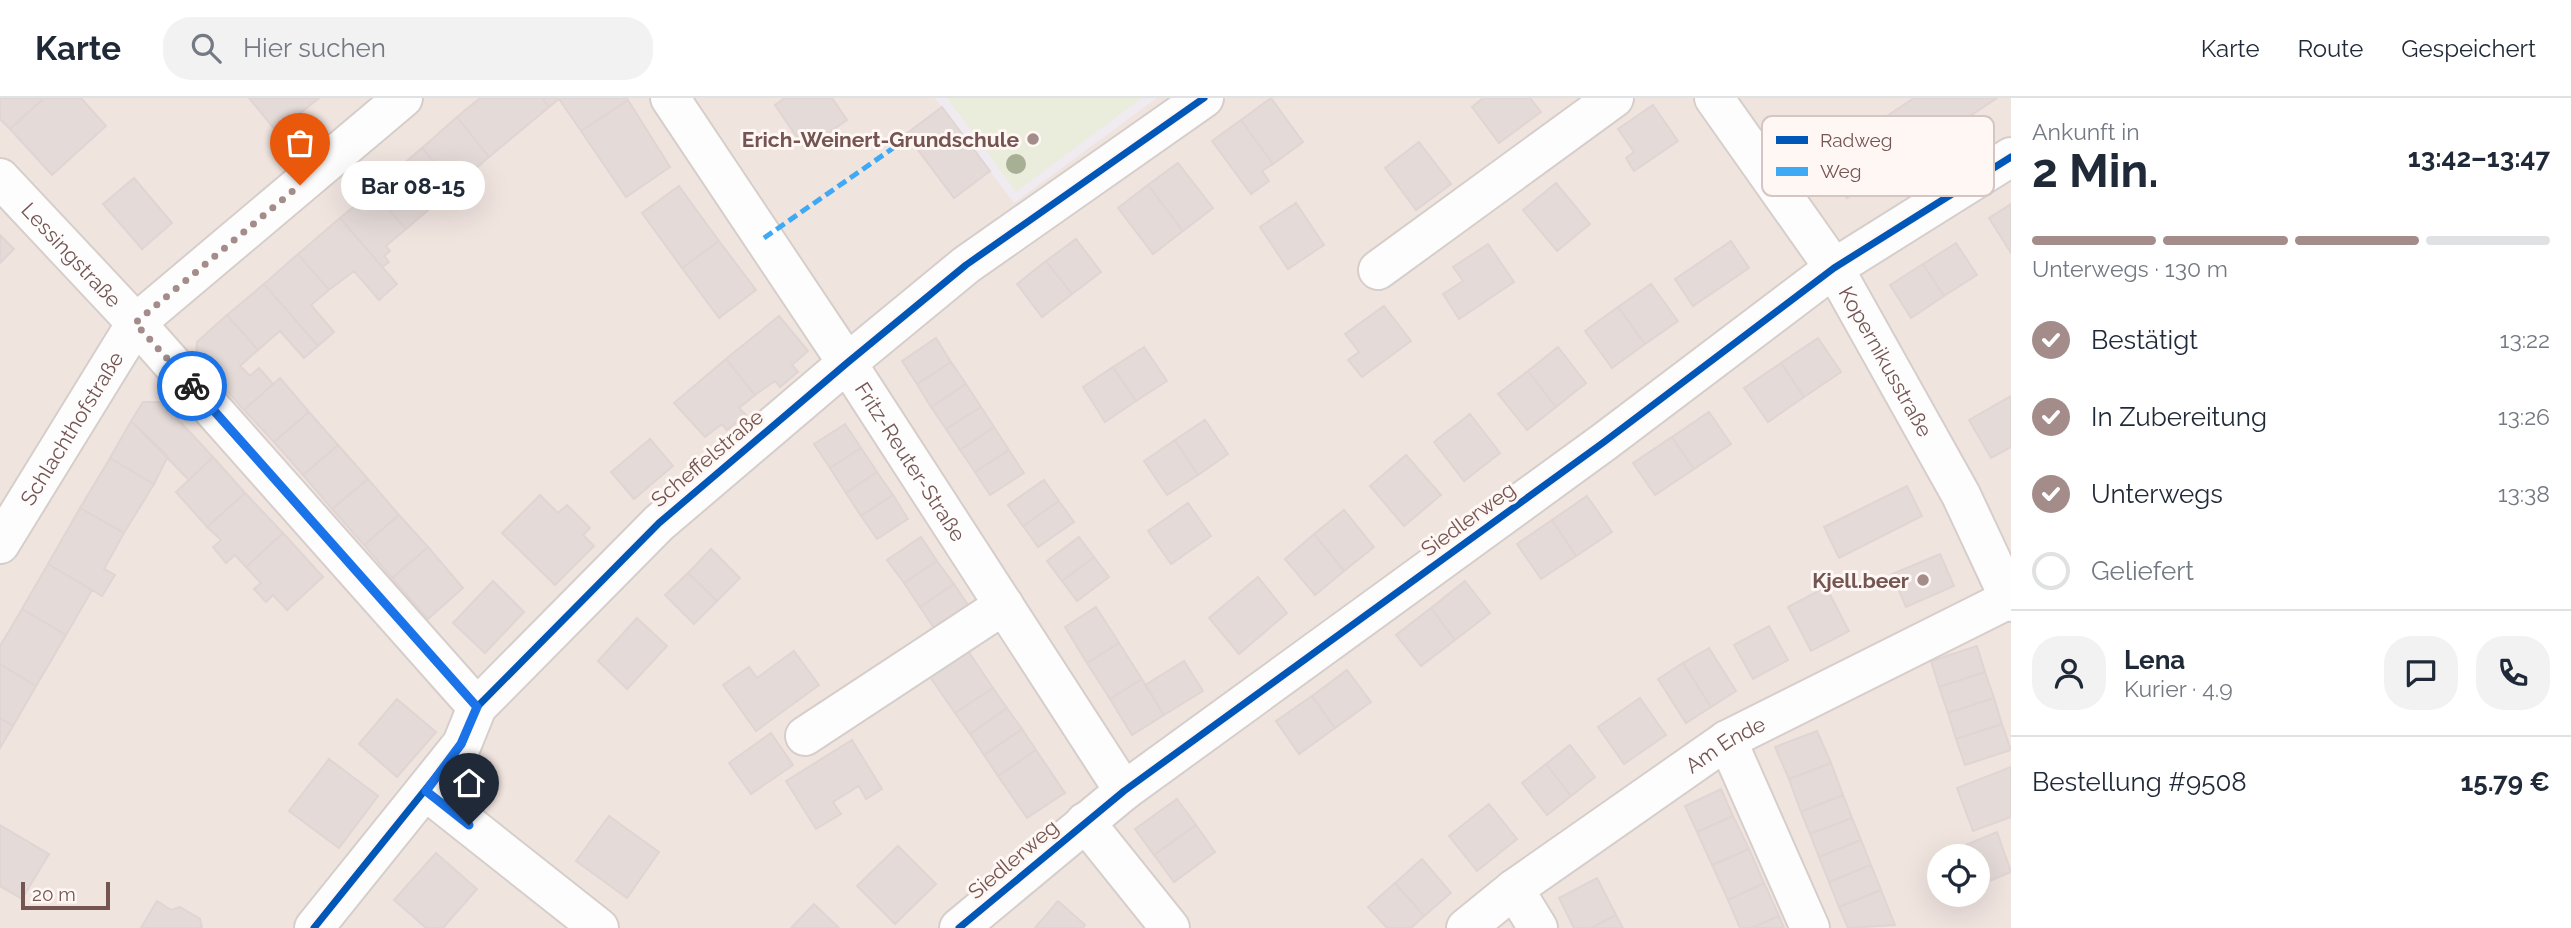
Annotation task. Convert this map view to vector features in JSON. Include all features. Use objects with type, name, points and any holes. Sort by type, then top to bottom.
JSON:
[{"type":"street","name":"Schlachthofstraße","points":[[0,544],[135,323],[403,98]]},
{"type":"street","name":"Fritz-Reuter-Straße","points":[[670,98],[847,363],[1124,791]]},
{"type":"street","name":"Scheffelstraße","points":[[314,928],[461,744],[477,707],[659,523],[966,265],[1204,98]]},
{"type":"street","points":[[1378,270],[1614,98]]},
{"type":"street","name":"Kopernikusstraße","points":[[1714,98],[1762,166]]},
{"type":"street","name":"Siedlerweg","points":[[1994,168],[2011,157]]},
{"type":"street","name":"Lessingstraße","points":[[0,178],[135,323],[477,707]]},
{"type":"street","name":"Kopernikusstraße","points":[[1783,196],[1834,268],[1961,495],[2010,600]]},
{"type":"street","name":"Siedlerweg","points":[[959,928],[1124,791],[1604,442],[1834,268],[1949,196]]},
{"type":"street","name":"Am Ende","points":[[1466,928],[1514,889],[1727,740],[2010,600]]},
{"type":"street","points":[[805,737],[1004,605]]},
{"type":"street","points":[[1727,740],[1810,928]]},
{"type":"street","points":[[426,791],[599,928]]},
{"type":"street","points":[[1085,822],[1170,928]]},
{"type":"street","points":[[1514,889],[1538,928]]},
{"type":"shaded area","points":[[0,98],[2011,98],[2011,928],[0,928]]},
{"type":"shaded area","name":"Erich-Weinert-Grundschule","points":[[935,98],[1157,98],[1014,203]]},
{"type":"green space","name":"Erich-Weinert-Grundschule","points":[[947,98],[1142,98],[1016,192]]},
{"type":"building","points":[[0,98],[44,98],[10,129],[0,119]]},
{"type":"building","points":[[44,98],[81,98],[106,126],[52,175],[10,129]]},
{"type":"building","points":[[249,98],[319,98],[277,132]]},
{"type":"building","points":[[480,98],[542,98],[549,107],[489,157],[457,117]]},
{"type":"building","points":[[542,98],[628,100],[581,131],[559,99],[549,107]]},
{"type":"building","points":[[785,98],[832,98],[847,120],[805,149],[775,105]]},
{"type":"building","points":[[1271,98],[1303,142],[1273,164],[1241,120]]},
{"type":"building","points":[[1483,98],[1530,98],[1541,112],[1499,143],[1472,107]]},
{"type":"building","points":[[1914,98],[1997,98],[1970,116],[1887,116]]},
{"type":"building","points":[[628,100],[670,167],[626,197],[581,131]]},
{"type":"building","points":[[1653,105],[1678,141],[1634,171],[1626,158],[1634,152],[1618,129]]},
{"type":"building","points":[[942,107],[990,171],[954,198],[906,134]]},
{"type":"building","points":[[457,117],[489,157],[455,187],[422,148]]},
{"type":"building","points":[[1241,120],[1273,164],[1262,171],[1269,181],[1251,194],[1212,141]]},
{"type":"building","points":[[1419,142],[1451,184],[1416,210],[1385,168]]},
{"type":"building","points":[[422,148],[455,187],[406,229],[372,191]]},
{"type":"building","points":[[1178,163],[1213,208],[1183,231],[1148,185]]},
{"type":"building","points":[[134,178],[172,223],[142,249],[103,204]]},
{"type":"building","points":[[1556,183],[1590,224],[1557,251],[1523,210]]},
{"type":"building","points":[[1148,185],[1183,231],[1153,254],[1118,208]]},
{"type":"building","points":[[679,186],[719,241],[682,268],[642,213]]},
{"type":"building","points":[[372,191],[406,229],[386,246],[390,251],[384,256],[389,262],[382,267],[340,218]]},
{"type":"building","points":[[1296,203],[1324,245],[1288,269],[1260,227]]},
{"type":"building","points":[[2011,204],[2011,253],[1989,218]]},
{"type":"building","points":[[340,218],[397,284],[379,300],[354,271],[329,290],[298,254]]},
{"type":"building","points":[[0,235],[14,249],[0,263]]},
{"type":"building","points":[[1076,239],[1101,272],[1072,294],[1046,261]]},
{"type":"building","points":[[719,241],[756,290],[719,318],[682,268]]},
{"type":"building","points":[[1731,241],[1749,268],[1693,306],[1675,279]]},
{"type":"building","points":[[1956,243],[1977,275],[1944,296],[1923,264]]},
{"type":"building","points":[[1488,244],[1514,282],[1459,319],[1443,294],[1463,281],[1453,267]]},
{"type":"building","points":[[298,254],[329,290],[311,305],[334,332],[318,346],[264,284]]},
{"type":"building","points":[[1046,261],[1072,294],[1042,317],[1017,284]]},
{"type":"building","points":[[1923,264],[1944,296],[1911,318],[1890,285]]},
{"type":"building","points":[[264,284],[318,346],[304,358],[280,331],[258,350],[227,315]]},
{"type":"building","points":[[1651,284],[1678,321],[1645,344],[1618,307]]},
{"type":"building","points":[[1384,306],[1411,341],[1362,377],[1348,360],[1359,352],[1345,334]]},
{"type":"building","points":[[1618,307],[1645,344],[1612,368],[1585,331]]},
{"type":"building","points":[[227,315],[258,350],[240,366],[250,376],[259,368],[273,384],[244,410],[196,356],[197,342]]},
{"type":"building","points":[[779,316],[808,351],[792,365],[798,372],[780,387],[775,381],[755,395],[726,359]]},
{"type":"building","points":[[936,338],[951,362],[917,384],[902,361]]},
{"type":"building","points":[[1818,338],[1841,372],[1804,397],[1781,363]]},
{"type":"building","points":[[1144,347],[1167,381],[1136,401],[1113,367]]},
{"type":"building","points":[[1558,347],[1586,383],[1556,407],[1528,371]]},
{"type":"building","points":[[726,359],[755,395],[739,408],[746,415],[727,430],[722,424],[705,437],[674,403]]},
{"type":"building","points":[[951,362],[966,384],[931,407],[917,384]]},
{"type":"building","points":[[1781,363],[1804,397],[1768,422],[1744,388]]},
{"type":"building","points":[[1113,367],[1136,401],[1105,422],[1083,387]]},
{"type":"building","points":[[1528,371],[1556,407],[1527,430],[1498,394]]},
{"type":"building","points":[[280,378],[309,412],[274,442],[244,410]]},
{"type":"building","points":[[966,384],[981,407],[946,429],[931,407]]},
{"type":"building","points":[[2011,396],[2011,447],[1991,458],[1969,420]]},
{"type":"building","points":[[143,402],[162,402],[213,457],[189,480],[131,421]]},
{"type":"building","points":[[981,407],[994,427],[960,450],[946,429]]},
{"type":"building","points":[[309,412],[338,445],[303,475],[274,442]]},
{"type":"building","points":[[1709,412],[1731,444],[1694,469],[1672,437]]},
{"type":"building","points":[[1470,414],[1500,453],[1464,481],[1434,442]]},
{"type":"building","points":[[1205,420],[1228,454],[1198,475],[1175,440]]},
{"type":"building","points":[[131,421],[168,456],[154,484],[110,458]]},
{"type":"building","points":[[845,424],[861,448],[830,468],[814,444]]},
{"type":"building","points":[[994,427],[1009,450],[975,472],[960,450]]},
{"type":"building","points":[[1672,437],[1694,469],[1655,495],[1633,463]]},
{"type":"building","points":[[650,439],[673,466],[634,499],[611,472]]},
{"type":"building","points":[[1175,440],[1198,475],[1167,495],[1144,461]]},
{"type":"building","points":[[338,445],[368,479],[332,509],[303,475]]},
{"type":"building","points":[[861,448],[877,472],[846,493],[830,468]]},
{"type":"building","points":[[1009,450],[1024,473],[990,495],[975,472]]},
{"type":"building","points":[[1406,455],[1441,495],[1404,526],[1370,486]]},
{"type":"building","points":[[213,457],[245,493],[207,527],[176,492]]},
{"type":"building","points":[[110,458],[154,484],[124,533],[80,508]]},
{"type":"building","points":[[877,472],[893,495],[861,516],[846,493]]},
{"type":"building","points":[[368,479],[399,515],[364,545],[332,509]]},
{"type":"building","points":[[1044,480],[1059,501],[1023,526],[1008,505]]},
{"type":"building","points":[[1907,486],[1922,516],[1839,558],[1824,527]]},
{"type":"building","points":[[245,493],[283,533],[246,567],[235,555],[226,563],[213,547],[221,540],[207,527]]},
{"type":"building","points":[[540,495],[558,513],[567,505],[590,528],[583,535],[594,546],[555,585],[502,533]]},
{"type":"building","points":[[893,495],[908,519],[877,539],[861,516]]},
{"type":"building","points":[[1587,496],[1612,532],[1576,556],[1552,520]]},
{"type":"building","points":[[1059,501],[1074,522],[1038,547],[1023,526]]},
{"type":"building","points":[[1188,503],[1211,536],[1171,564],[1148,531]]},
{"type":"building","points":[[80,508],[124,533],[104,569],[115,575],[102,596],[48,564]]},
{"type":"building","points":[[1344,510],[1374,547],[1344,571],[1314,534]]},
{"type":"building","points":[[399,515],[428,547],[392,578],[364,545]]},
{"type":"building","points":[[1552,520],[1576,556],[1541,579],[1517,544]]},
{"type":"building","points":[[283,533],[323,577],[287,610],[273,595],[266,602],[254,589],[261,583],[246,567]]},
{"type":"building","points":[[1314,534],[1344,571],[1315,595],[1285,559]]},
{"type":"building","points":[[921,537],[937,561],[904,583],[887,560]]},
{"type":"building","points":[[1079,537],[1094,557],[1062,581],[1047,561]]},
{"type":"building","points":[[428,547],[463,588],[428,619],[392,578]]},
{"type":"building","points":[[711,549],[740,578],[717,601],[688,573]]},
{"type":"building","name":"Kjell.beer","points":[[1940,554],[1954,586],[1906,607],[1892,574]]},
{"type":"building","points":[[1094,557],[1109,577],[1077,601],[1062,581]]},
{"type":"building","points":[[937,561],[954,584],[920,607],[904,583]]},
{"type":"building","points":[[48,564],[92,590],[66,635],[22,609]]},
{"type":"building","points":[[688,573],[717,601],[694,624],[665,595]]},
{"type":"building","points":[[1258,577],[1287,613],[1239,654],[1209,618]]},
{"type":"building","points":[[493,581],[524,612],[485,653],[453,623]]},
{"type":"building","points":[[1465,581],[1490,613],[1455,640],[1431,608]]},
{"type":"building","points":[[954,584],[970,608],[936,631],[920,607]]},
{"type":"building","points":[[1826,587],[1849,631],[1811,651],[1788,607]]},
{"type":"building","points":[[1096,607],[1119,643],[1087,663],[1065,627]]},
{"type":"building","points":[[1431,608],[1455,640],[1421,666],[1396,635]]},
{"type":"building","points":[[22,609],[66,635],[36,686],[0,664],[0,646]]},
{"type":"building","points":[[637,618],[667,646],[627,689],[598,661]]},
{"type":"building","points":[[1769,626],[1788,660],[1753,679],[1734,645]]},
{"type":"building","points":[[1119,643],[1142,679],[1110,699],[1087,663]]},
{"type":"building","points":[[1977,646],[1985,672],[1939,687],[1931,661]]},
{"type":"building","points":[[1709,648],[1736,691],[1711,707],[1683,663]]},
{"type":"building","points":[[794,651],[819,685],[756,731],[723,685],[749,667],[757,678]]},
{"type":"building","points":[[968,651],[993,688],[955,713],[930,677]]},
{"type":"building","points":[[1184,661],[1203,691],[1164,715],[1145,685]]},
{"type":"building","points":[[1683,663],[1711,707],[1686,723],[1658,679]]},
{"type":"building","points":[[0,664],[36,686],[13,726],[0,718]]},
{"type":"building","points":[[1347,670],[1371,702],[1335,728],[1312,696]]},
{"type":"building","points":[[1985,672],[1994,698],[1948,713],[1939,687]]},
{"type":"building","points":[[1142,679],[1164,715],[1132,735],[1110,699]]},
{"type":"building","points":[[993,688],[1007,708],[970,734],[955,713]]},
{"type":"building","points":[[1312,696],[1335,728],[1299,754],[1276,721]]},
{"type":"building","points":[[1640,698],[1666,735],[1624,764],[1598,727]]},
{"type":"building","points":[[1994,698],[2002,724],[1956,739],[1948,713]]},
{"type":"building","points":[[397,699],[436,732],[397,777],[359,744]]},
{"type":"building","points":[[1007,708],[1022,729],[984,755],[970,734]]},
{"type":"building","points":[[0,718],[13,726],[0,748]]},
{"type":"building","points":[[2002,724],[2011,750],[1965,765],[1956,739]]},
{"type":"building","points":[[1022,729],[1036,750],[998,776],[984,755]]},
{"type":"building","points":[[1817,731],[1831,763],[1789,779],[1775,747]]},
{"type":"building","points":[[771,733],[793,765],[751,794],[729,763]]},
{"type":"building","points":[[852,740],[882,789],[866,799],[859,786],[833,802],[841,814],[816,829],[786,781]]},
{"type":"building","points":[[1570,745],[1595,777],[1571,796],[1546,764]]},
{"type":"building","points":[[1036,750],[1065,793],[1027,818],[998,776]]},
{"type":"building","points":[[329,759],[378,796],[339,848],[289,811]]},
{"type":"building","points":[[1831,763],[1843,795],[1801,812],[1789,779]]},
{"type":"building","points":[[1546,764],[1571,796],[1547,815],[1522,783]]},
{"type":"building","points":[[2011,767],[2011,817],[1973,831],[1957,788]]},
{"type":"building","points":[[1721,789],[1733,816],[1697,832],[1685,806]]},
{"type":"building","points":[[1843,795],[1852,818],[1810,834],[1801,812]]},
{"type":"building","points":[[1177,799],[1196,825],[1154,855],[1135,829]]},
{"type":"building","points":[[1489,804],[1517,839],[1477,871],[1449,836]]},
{"type":"building","points":[[609,816],[659,852],[627,898],[576,861]]},
{"type":"building","points":[[1733,816],[1749,849],[1712,865],[1697,832]]},
{"type":"building","points":[[1852,818],[1861,840],[1819,857],[1810,834]]},
{"type":"building","points":[[0,825],[49,854],[22,899],[0,886]]},
{"type":"building","points":[[1196,825],[1215,852],[1174,882],[1154,855]]},
{"type":"building","points":[[1997,832],[2011,872],[1990,881],[1990,844],[1968,844]]},
{"type":"building","points":[[1861,840],[1871,865],[1829,882],[1819,857]]},
{"type":"building","points":[[898,846],[936,884],[895,924],[857,886]]},
{"type":"building","points":[[1749,849],[1764,883],[1728,900],[1712,865]]},
{"type":"building","points":[[436,853],[477,889],[443,928],[426,928],[394,900]]},
{"type":"building","points":[[1422,859],[1451,893],[1424,916],[1395,883]]},
{"type":"building","points":[[1871,865],[1881,890],[1839,907],[1829,882]]},
{"type":"building","points":[[1597,878],[1616,915],[1591,928],[1574,928],[1559,898]]},
{"type":"building","points":[[1395,883],[1424,916],[1411,928],[1387,928],[1368,907]]},
{"type":"building","points":[[1764,883],[1779,916],[1751,928],[1740,928],[1728,900]]},
{"type":"building","points":[[1881,890],[1895,925],[1848,928],[1839,907]]},
{"type":"building","points":[[157,901],[171,910],[180,907],[200,919],[202,928],[141,928]]},
{"type":"building","points":[[1058,901],[1085,925],[1083,928],[1035,928]]},
{"type":"building","points":[[814,904],[839,928],[791,928]]},
{"type":"building","points":[[1616,915],[1623,928],[1591,928]]},
{"type":"building","points":[[1779,916],[1784,928],[1751,928]]},
{"type":"marked path","points":[[764,238],[899,144]]},
{"type":"cycle path","points":[[314,928],[462,744],[477,707],[659,523],[966,265],[1204,98]]},
{"type":"cycle path","points":[[1994,168],[2011,157]]},
{"type":"cycle path","points":[[959,928],[1124,791],[1604,442],[1834,268],[1949,196]]},
{"type":"way so far","points":[[192,386],[135,323],[300,185]]},
{"type":"place","name":"Erich-Weinert-Grundschule","points":[[1033,139]]},
{"type":"place","name":"Bar 08-15","points":[[300,185]]},
{"type":"place","name":"Kjell.beer","points":[[1923,580]]},
{"type":"route","points":[[192,386],[477,707],[461,744],[426,791],[469,825]]}]
